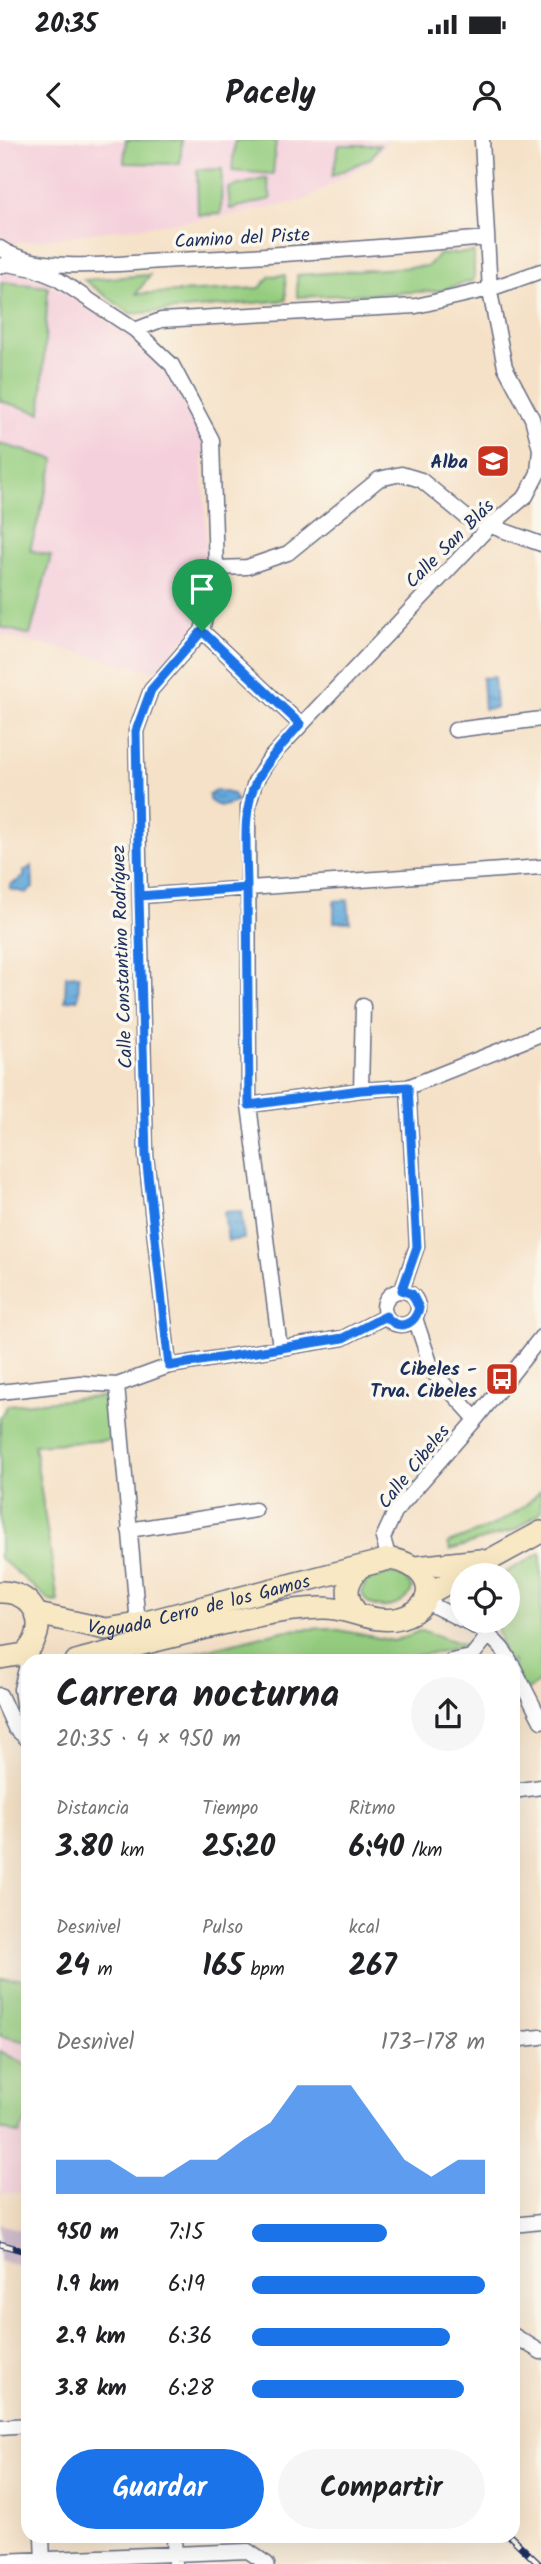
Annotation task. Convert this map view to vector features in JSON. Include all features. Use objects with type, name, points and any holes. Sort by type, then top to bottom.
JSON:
[{"type":"main road","name":"Vaguada Cerro de los Gamos","points":[[485,1563],[541,1532]]},
{"type":"main road","name":"Vaguada Cerro de los Gamos","points":[[37,1614],[106,1629],[138,1624],[389,1559],[416,1567],[450,1569]]},
{"type":"main road","points":[[416,1567],[426,1580],[426,1597]]},
{"type":"main road","points":[[356,1612],[347,1595],[347,1586],[359,1568]]},
{"type":"main road","name":"Vaguada Cerro de los Gamos","points":[[104,1654],[269,1613],[322,1608],[356,1612],[374,1619],[392,1619],[410,1614],[426,1597],[450,1583]]},
{"type":"main road","points":[[4,1588],[32,1603],[37,1614],[39,1625],[24,1654]]},
{"type":"street","name":"Calle San Blás","points":[[280,1348],[259,1204],[249,1105],[248,807],[255,782],[270,758],[489,527],[526,496],[538,473],[540,449],[537,417],[505,367],[490,289],[482,140]]},
{"type":"street","name":"Camino del Piste","points":[[0,248],[35,261],[72,264],[289,255],[487,238]]},
{"type":"street","name":"Calle Constantino Rodríguez","points":[[0,266],[7,264],[34,269],[55,278],[135,330],[172,365],[212,440],[216,568],[202,631],[151,690],[136,731],[146,1156],[169,1366]]},
{"type":"street","points":[[135,330],[162,320],[416,306],[490,289],[541,271]]},
{"type":"street","points":[[216,568],[247,567],[288,552],[379,479],[401,474],[421,480],[466,517],[541,544]]},
{"type":"street","points":[[202,631],[300,724]]},
{"type":"street","points":[[455,730],[541,719]]},
{"type":"street","points":[[139,896],[541,867]]},
{"type":"street","points":[[361,1090],[363,1006]]},
{"type":"street","points":[[249,1105],[361,1090],[408,1087],[541,1034]]},
{"type":"street","points":[[402,1290],[417,1247],[408,1087]]},
{"type":"street","points":[[386,1316],[385,1301],[392,1293],[402,1290],[412,1294],[418,1303],[415,1318],[433,1371],[476,1419]]},
{"type":"street","points":[[0,1392],[80,1383],[117,1385],[169,1366],[343,1338],[386,1316]]},
{"type":"street","points":[[386,1316],[400,1325],[415,1318]]},
{"type":"street","name":"Calle Cibeles","points":[[389,1559],[383,1538],[395,1512],[476,1419],[541,1337]]},
{"type":"street","points":[[117,1385],[138,1624]]},
{"type":"street","points":[[129,1531],[255,1510]]},
{"type":"street","points":[[426,1597],[450,1612]]},
{"type":"street","points":[[472,1654],[479,1633]]},
{"type":"street","points":[[486,1633],[506,1654]]},
{"type":"street","points":[[520,1680],[541,1721]]},
{"type":"street","points":[[0,1695],[21,1733]]},
{"type":"street","points":[[520,1790],[541,1787]]},
{"type":"street","points":[[520,2039],[541,2037]]},
{"type":"street","points":[[520,2224],[541,2222]]},
{"type":"street","points":[[520,2339],[541,2352]]},
{"type":"street","points":[[0,2427],[21,2426]]},
{"type":"street","points":[[42,2543],[43,2562]]},
{"type":"street","points":[[0,2561],[175,2559],[248,2551],[267,2564]]},
{"type":"shaded area","points":[[0,140],[389,140],[371,161],[305,200],[235,215],[13,243],[0,235]]},
{"type":"shaded area","points":[[4,270],[48,282],[127,335],[169,375],[202,442],[207,556],[194,629],[154,671],[0,635],[0,272]]},
{"type":"shaded area","points":[[0,2036],[21,2040],[21,2192],[1,2194]]},
{"type":"shaded area","points":[[0,2224],[21,2230],[21,2266],[0,2261]]},
{"type":"green space","points":[[126,140],[182,140],[180,164],[124,163]]},
{"type":"green space","points":[[235,140],[276,140],[273,174],[232,171]]},
{"type":"green space","points":[[339,145],[380,145],[371,158],[332,176]]},
{"type":"green space","points":[[222,169],[221,214],[198,215],[197,170]]},
{"type":"green space","points":[[267,178],[271,199],[230,209],[228,188]]},
{"type":"green space","points":[[474,252],[474,280],[439,291],[297,297],[297,275],[428,266],[438,255]]},
{"type":"green space","points":[[150,275],[136,294],[260,288],[270,276],[285,275],[286,300],[131,314],[84,280]]},
{"type":"green space","points":[[1,282],[48,287],[41,413],[0,401]]},
{"type":"green space","points":[[0,444],[55,459],[30,550],[51,556],[30,635],[0,627]]},
{"type":"green space","points":[[109,1396],[112,1440],[34,1445],[58,1602],[50,1601],[0,1558],[0,1417],[8,1405]]},
{"type":"green space","points":[[541,1490],[541,1512],[515,1530],[450,1550],[448,1543],[510,1516]]},
{"type":"green space","points":[[541,1553],[541,1681],[520,1695],[520,1654],[503,1654],[499,1633],[520,1633],[520,1565]]},
{"type":"green space","points":[[389,1573],[405,1577],[412,1589],[408,1596],[387,1607],[371,1604],[362,1592],[366,1581]]},
{"type":"green space","points":[[328,1628],[394,1641],[422,1630],[467,1646],[427,1654],[188,1654],[287,1630]]},
{"type":"green space","points":[[0,1978],[21,1979],[21,2040],[0,2036]]},
{"type":"green space","points":[[0,2051],[21,2062],[21,2130],[19,2134],[0,2128]]},
{"type":"water","points":[[494,677],[496,708],[484,709],[482,678]]},
{"type":"water","points":[[216,790],[233,794],[237,801],[216,805],[209,800],[209,795]]},
{"type":"water","points":[[32,866],[33,888],[26,893],[10,889],[10,885],[24,877],[24,871]]},
{"type":"water","points":[[348,900],[350,922],[334,922],[334,901]]},
{"type":"water","points":[[79,975],[78,999],[65,1001],[66,976]]},
{"type":"water","points":[[241,1211],[244,1239],[228,1241],[224,1212]]},
{"type":"railway","points":[[0,2244],[21,2250]]},
{"type":"railway","points":[[517,2543],[539,2564]]},
{"type":"place","name":"Alba","points":[[493,461]]},
{"type":"place","name":"Cibeles - Trva. Cibeles","points":[[502,1379]]},
{"type":"route","points":[[202,631],[151,690],[136,731],[139,896],[247,888],[249,1105],[361,1090],[408,1087],[417,1247],[402,1290],[416,1298],[419,1308],[415,1318],[406,1325],[394,1324],[386,1316],[343,1338],[169,1366],[146,1156],[139,896],[193,892],[247,888],[248,807],[255,782],[270,758],[300,724],[202,631]]}]
